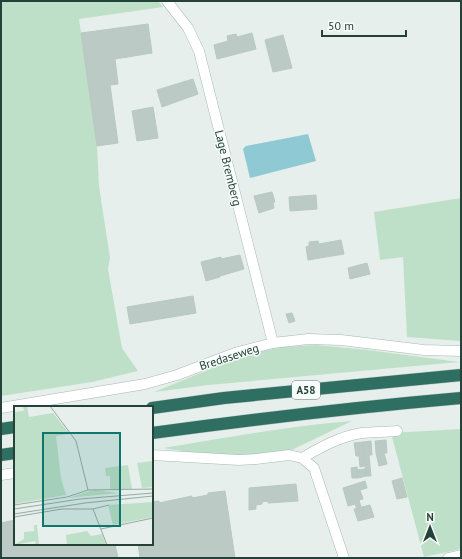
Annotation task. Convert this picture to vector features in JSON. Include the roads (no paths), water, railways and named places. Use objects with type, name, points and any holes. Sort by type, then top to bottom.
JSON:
[{"type":"highway","name":"A58","points":[[153,408],[224,398],[461,375]]},
{"type":"highway","name":"A58","points":[[153,433],[254,419],[461,398]]},
{"type":"highway","points":[[1,429],[14,427]]},
{"type":"highway","points":[[1,455],[14,453]]},
{"type":"street","name":"Lage Bremberg","points":[[167,1],[188,28],[199,50],[273,343]]},
{"type":"street","name":"Bredaseweg","points":[[1,408],[145,384],[177,375],[238,352],[273,343],[308,339],[341,340],[424,350],[461,351]]},
{"type":"street","points":[[302,458],[318,448],[362,433],[397,431]]},
{"type":"street","points":[[153,455],[239,460],[256,460],[289,455],[302,458],[314,468],[344,558]]},
{"type":"street","points":[[1,476],[14,473]]},
{"type":"street","points":[[448,558],[461,555]]},
{"type":"water","points":[[308,134],[316,161],[250,178],[243,149],[246,146]]}]
